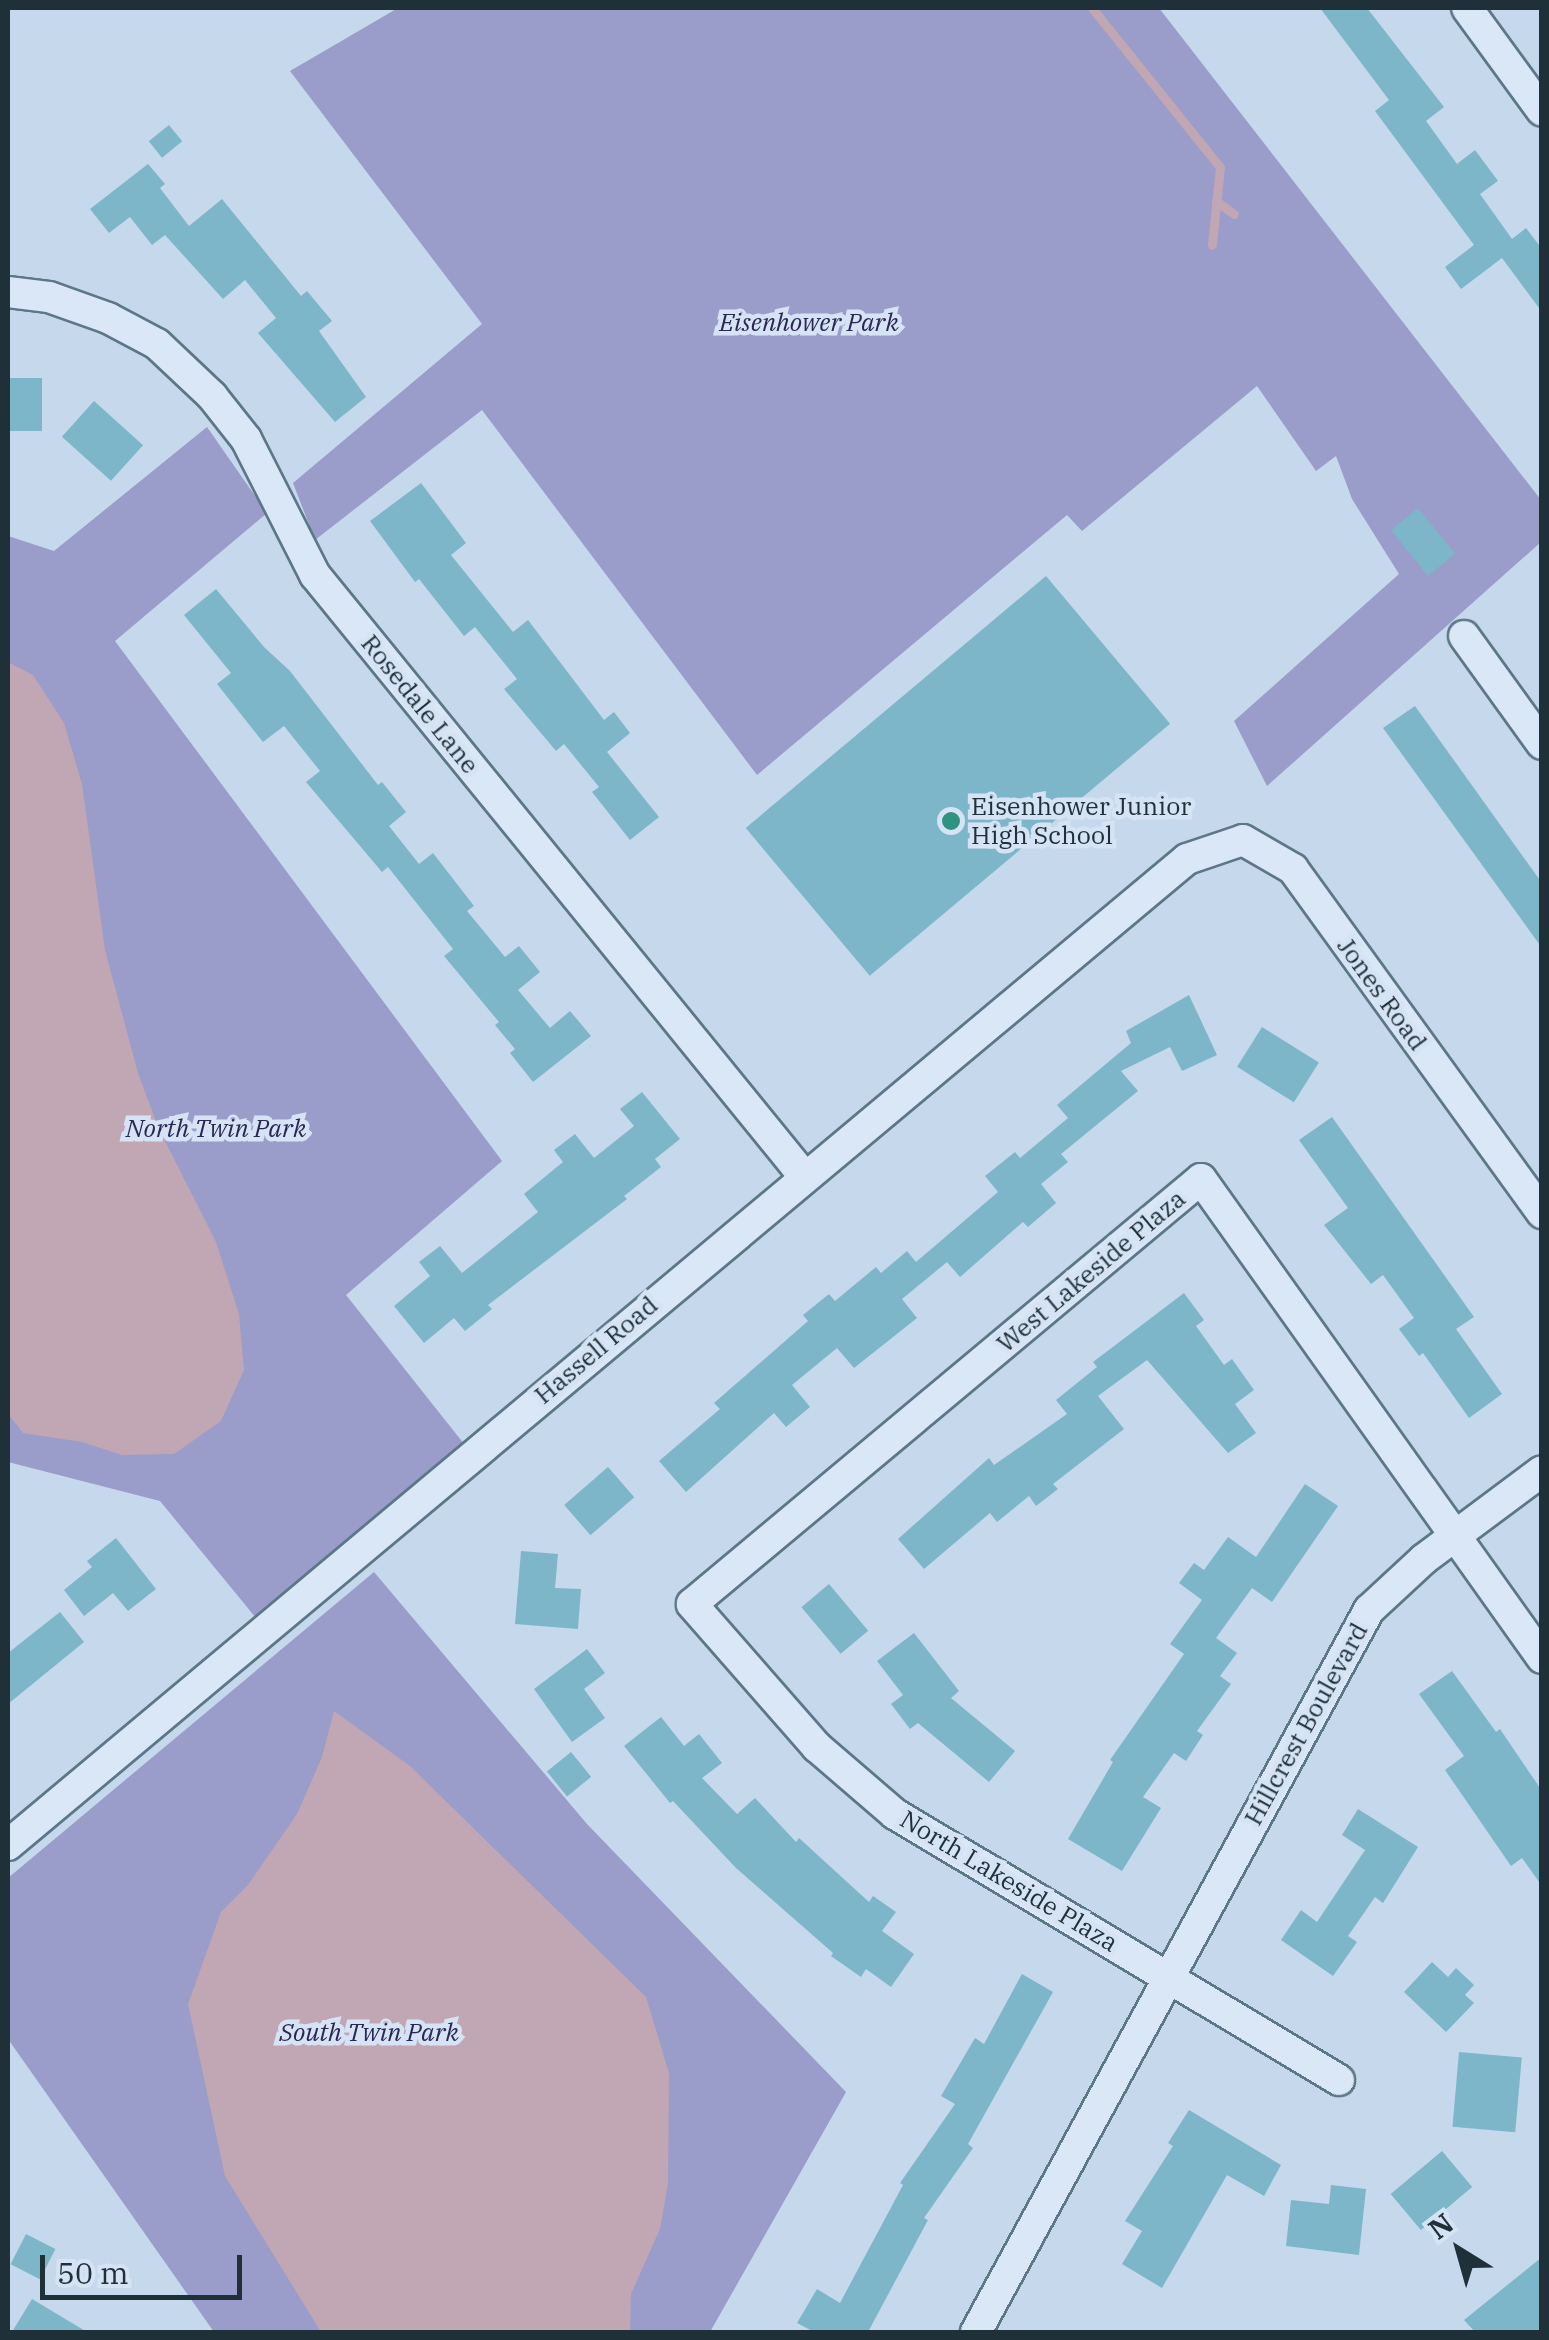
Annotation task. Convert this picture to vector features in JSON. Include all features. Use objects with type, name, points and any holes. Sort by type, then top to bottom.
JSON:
[{"type":"street","points":[[1467,8],[1542,111]]},
{"type":"street","name":"Rosedale Lane","points":[[8,292],[49,297],[108,318],[157,344],[212,396],[246,439],[315,574],[804,1176]]},
{"type":"street","points":[[1464,636],[1542,744]]},
{"type":"street","name":"Jones Road","points":[[1187,858],[1244,840],[1294,869],[1542,1213]]},
{"type":"street","name":"Hassell Road","points":[[8,1845],[1187,858]]},
{"type":"street","name":"West Lakeside Plaza","points":[[692,1604],[1201,1179],[1454,1536]]},
{"type":"street","name":"Hillcrest Boulevard","points":[[976,2332],[1369,1610],[1454,1536],[1542,1472]]},
{"type":"street","points":[[1454,1536],[1542,1658]]},
{"type":"street","name":"North Lakeside Plaza","points":[[692,1604],[803,1732],[883,1805],[931,1839],[1128,1952],[1165,1979]]},
{"type":"street","points":[[1165,1979],[1339,2080]]},
{"type":"green space","name":"Eisenhower Park","points":[[398,8],[1159,8],[1541,500],[1541,542],[1267,786],[1234,721],[1399,574],[1352,499],[1336,456],[1316,471],[1257,386],[1082,531],[1067,515],[757,775],[482,410],[315,540],[293,483],[482,324],[290,71]]},
{"type":"green space","name":"North Twin Park","points":[[207,427],[267,513],[115,641],[502,1161],[346,1295],[472,1454],[265,1629],[160,1501],[8,1462],[8,536],[54,551]]},
{"type":"green space","name":"South Twin Park","points":[[374,1572],[587,1824],[846,2092],[710,2332],[214,2332],[8,2039],[8,1878]]},
{"type":"shaded area","points":[[8,662],[33,675],[64,723],[82,784],[105,950],[138,1073],[158,1127],[216,1242],[239,1314],[244,1370],[221,1421],[174,1454],[122,1455],[82,1442],[23,1433],[8,1414]]},
{"type":"shaded area","points":[[334,1711],[410,1766],[646,1997],[669,2073],[668,2183],[660,2229],[631,2294],[630,2332],[321,2332],[225,2176],[188,2004],[221,1912],[248,1885],[297,1814],[322,1757]]},
{"type":"building","points":[[1320,8],[1367,8],[1444,107],[1426,121],[1457,164],[1475,150],[1498,181],[1480,194],[1512,239],[1526,228],[1542,249],[1542,312],[1502,258],[1461,289],[1445,267],[1474,245],[1375,111],[1389,100]]},
{"type":"building","points":[[169,125],[182,141],[162,158],[149,141]]},
{"type":"building","points":[[148,164],[165,184],[160,188],[189,226],[222,199],[301,296],[307,291],[332,321],[319,331],[366,397],[335,422],[258,333],[276,318],[245,280],[223,299],[165,235],[152,245],[130,217],[109,233],[90,209]]},
{"type":"building","points":[[8,378],[42,378],[42,431],[8,431]]},
{"type":"building","points":[[94,401],[143,445],[111,481],[62,437]]},
{"type":"building","points":[[421,483],[466,543],[451,555],[513,632],[528,620],[604,720],[614,712],[630,733],[607,752],[659,817],[630,840],[592,792],[599,787],[564,744],[556,751],[504,689],[517,679],[475,627],[464,636],[419,579],[415,582],[370,521]]},
{"type":"building","points":[[1418,508],[1455,554],[1428,576],[1391,530]]},
{"type":"building","points":[[1046,576],[1170,724],[870,976],[746,828]]},
{"type":"building","points":[[216,589],[264,647],[290,671],[378,785],[382,782],[406,812],[389,826],[419,864],[433,853],[474,906],[467,911],[505,957],[519,946],[540,972],[518,990],[550,1028],[570,1011],[591,1036],[533,1082],[510,1053],[515,1049],[495,1025],[499,1022],[444,956],[453,949],[388,867],[382,872],[306,782],[320,771],[284,726],[263,742],[217,684],[231,673],[184,615]]},
{"type":"building","points":[[1415,706],[1542,883],[1542,948],[1383,728]]},
{"type":"building","points":[[1189,995],[1217,1055],[1182,1071],[1170,1047],[1121,1071],[1138,1091],[1061,1154],[1068,1162],[1041,1184],[1056,1203],[1028,1227],[1023,1222],[960,1277],[947,1262],[902,1299],[917,1318],[854,1368],[837,1348],[792,1385],[810,1407],[786,1427],[774,1413],[686,1492],[659,1461],[720,1409],[714,1403],[808,1321],[803,1315],[829,1294],[835,1301],[876,1267],[881,1273],[907,1251],[916,1262],[998,1192],[985,1176],[1015,1152],[1020,1158],[1068,1118],[1057,1105],[1131,1043],[1126,1031]]},
{"type":"building","points":[[1262,1027],[1319,1063],[1294,1102],[1237,1067]]},
{"type":"building","points":[[642,1092],[680,1139],[655,1159],[661,1167],[624,1196],[627,1199],[488,1305],[492,1309],[465,1331],[454,1318],[424,1343],[394,1306],[430,1276],[419,1262],[440,1246],[462,1273],[538,1212],[524,1194],[563,1162],[554,1150],[575,1134],[594,1158],[634,1126],[620,1109]]},
{"type":"building","points":[[1332,1117],[1474,1317],[1456,1329],[1502,1394],[1469,1418],[1423,1353],[1419,1356],[1399,1329],[1414,1318],[1383,1275],[1371,1284],[1324,1225],[1348,1208],[1299,1140]]},
{"type":"building","points":[[1184,1293],[1204,1320],[1196,1326],[1224,1365],[1232,1359],[1254,1390],[1235,1404],[1256,1433],[1228,1453],[1147,1360],[1098,1396],[1124,1429],[1053,1484],[1058,1489],[1036,1506],[1029,1496],[997,1522],[990,1513],[924,1569],[898,1539],[989,1458],[994,1465],[1067,1414],[1056,1400],[1097,1367],[1093,1362]]},
{"type":"building","points":[[608,1467],[634,1497],[590,1535],[564,1505]]},
{"type":"building","points":[[1305,1484],[1338,1506],[1272,1602],[1252,1588],[1216,1638],[1237,1653],[1220,1676],[1231,1684],[1197,1731],[1203,1735],[1186,1761],[1174,1753],[1143,1797],[1161,1808],[1122,1871],[1068,1839],[1113,1762],[1110,1760],[1184,1654],[1170,1644],[1202,1600],[1179,1583],[1194,1563],[1204,1570],[1228,1537],[1256,1557]]},
{"type":"building","points":[[116,1538],[156,1589],[128,1611],[113,1593],[84,1616],[64,1590],[92,1567],[87,1561]]},
{"type":"building","points":[[521,1551],[558,1554],[555,1588],[581,1589],[578,1629],[515,1624]]},
{"type":"building","points":[[829,1584],[868,1631],[841,1654],[801,1607]]},
{"type":"building","points":[[60,1612],[84,1642],[8,1704],[8,1653]]},
{"type":"building","points":[[914,1633],[959,1691],[951,1698],[1015,1751],[989,1782],[918,1723],[910,1729],[891,1704],[903,1695],[877,1661]]},
{"type":"building","points":[[587,1649],[605,1673],[584,1689],[605,1718],[572,1742],[534,1689]]},
{"type":"building","points":[[1452,1671],[1496,1732],[1500,1729],[1542,1791],[1542,1886],[1522,1858],[1511,1866],[1445,1770],[1464,1756],[1419,1694]]},
{"type":"building","points":[[661,1717],[684,1746],[699,1734],[722,1763],[702,1778],[737,1814],[755,1798],[796,1842],[799,1838],[869,1902],[873,1896],[896,1912],[882,1931],[914,1954],[891,1987],[866,1969],[861,1977],[831,1956],[833,1953],[736,1868],[673,1801],[670,1803],[624,1746]]},
{"type":"building","points":[[571,1752],[591,1777],[567,1796],[547,1772]]},
{"type":"building","points":[[1358,1809],[1418,1847],[1383,1903],[1375,1897],[1348,1936],[1357,1942],[1333,1976],[1281,1940],[1301,1910],[1317,1922],[1365,1850],[1342,1835]]},
{"type":"building","points":[[1432,1962],[1448,1977],[1456,1968],[1474,1985],[1465,1995],[1474,2003],[1446,2032],[1404,1992]]},
{"type":"building","points":[[1022,1974],[1053,1992],[968,2144],[973,2148],[924,2218],[928,2220],[868,2332],[814,2332],[797,2323],[817,2289],[840,2303],[903,2185],[900,2183],[955,2104],[941,2096],[975,2038],[984,2044]]},
{"type":"building","points":[[1459,2052],[1522,2057],[1515,2132],[1452,2127]]},
{"type":"building","points":[[1189,2110],[1281,2165],[1264,2196],[1227,2175],[1162,2288],[1122,2264],[1142,2231],[1125,2221],[1173,2146],[1168,2143]]},
{"type":"building","points":[[1442,2151],[1472,2187],[1421,2230],[1391,2194]]},
{"type":"building","points":[[1331,2185],[1366,2189],[1359,2255],[1286,2246],[1291,2200],[1329,2204]]},
{"type":"building","points":[[26,2234],[55,2249],[40,2279],[11,2264]]},
{"type":"building","points":[[1542,2257],[1542,2332],[1475,2332],[1464,2320]]},
{"type":"building","points":[[32,2299],[87,2332],[12,2332]]},
{"type":"waterway","points":[[1092,8],[1220,167],[1212,245]]},
{"type":"waterway","points":[[1216,201],[1234,214]]},
{"type":"place","name":"Eisenhower Junior High School","points":[[951,821]]}]
